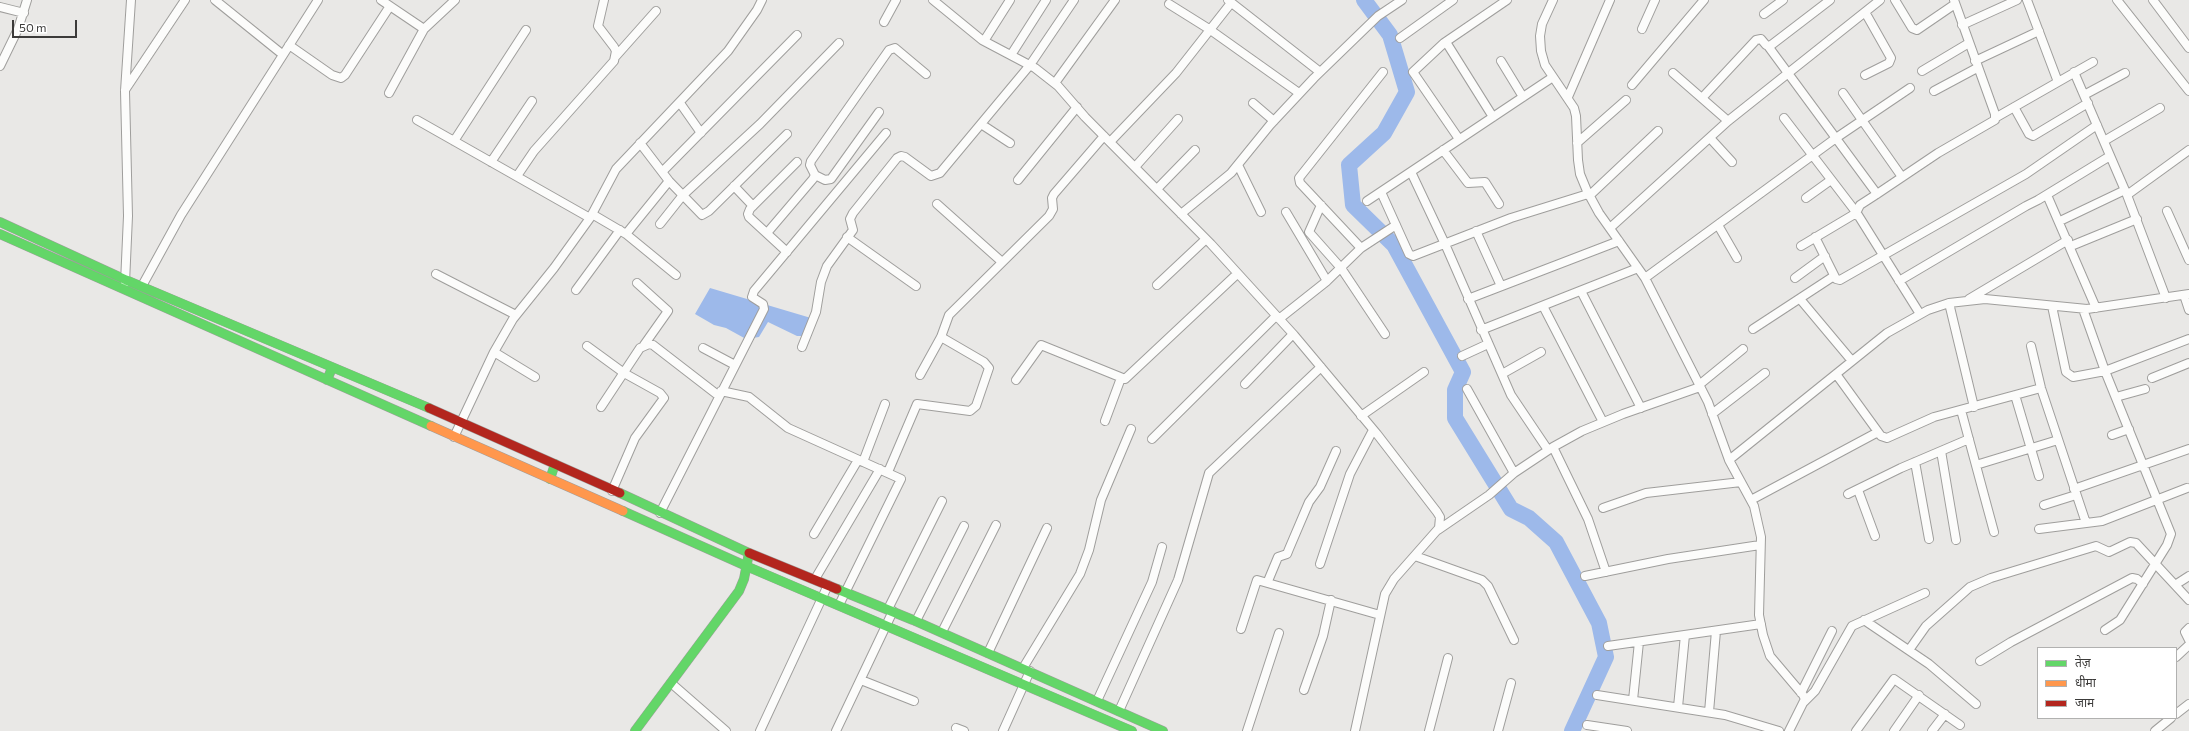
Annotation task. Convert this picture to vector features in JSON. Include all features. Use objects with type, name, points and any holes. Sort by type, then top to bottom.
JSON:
[{"type":"main road","points":[[0,222],[126,280],[462,423],[750,553],[942,632],[1163,731]]},
{"type":"main road","points":[[0,234],[746,566],[1132,731]]},
{"type":"main road","points":[[327,380],[332,368]]},
{"type":"main road","points":[[550,479],[555,464]]},
{"type":"main road","points":[[635,731],[739,591],[744,579],[750,553]]},
{"type":"street","points":[[0,66],[16,34],[27,0]]},
{"type":"street","points":[[124,290],[126,280],[128,216],[125,91],[131,0]]},
{"type":"street","points":[[125,91],[186,0]]},
{"type":"street","points":[[215,0],[282,54]]},
{"type":"street","points":[[142,286],[181,215],[282,54],[318,0]]},
{"type":"street","points":[[382,0],[424,29]]},
{"type":"street","points":[[389,93],[424,29],[455,0]]},
{"type":"street","points":[[604,0],[598,26],[614,47],[616,56]]},
{"type":"street","points":[[454,437],[462,423],[494,352],[516,315],[554,268],[591,216],[616,169],[728,51],[758,10],[762,0]]},
{"type":"street","points":[[884,22],[896,0]]},
{"type":"street","points":[[933,0],[984,41],[1030,65],[1055,83],[1104,136],[1206,239],[1293,334],[1362,416],[1437,512],[1440,522],[1437,530]]},
{"type":"street","points":[[984,41],[1010,0]]},
{"type":"street","points":[[1011,55],[1046,0]]},
{"type":"street","points":[[802,347],[816,312],[824,273],[831,259],[854,226],[850,216],[897,158],[901,156],[905,157],[927,174],[937,176],[1030,65],[1074,0]]},
{"type":"street","points":[[1055,83],[1115,0]]},
{"type":"street","points":[[1181,214],[1238,165],[1299,93],[1366,27],[1378,16],[1402,0]]},
{"type":"street","points":[[1400,38],[1453,0]]},
{"type":"street","points":[[1460,139],[1413,72],[1446,42],[1507,0]]},
{"type":"street","points":[[1553,0],[1542,24],[1540,36],[1545,65],[1568,97],[1576,116],[1580,174],[1589,195],[1645,278],[1712,414],[1729,460],[1751,500],[1761,537],[1759,615],[1761,624],[1770,656],[1801,692],[1805,699],[1804,702]]},
{"type":"street","points":[[1568,97],[1610,0]]},
{"type":"street","points":[[1642,29],[1655,0]]},
{"type":"street","points":[[1632,85],[1704,0]]},
{"type":"street","points":[[1764,14],[1783,0]]},
{"type":"street","points":[[1768,46],[1830,0]]},
{"type":"street","points":[[1610,228],[1728,121],[1786,73],[1880,0]]},
{"type":"street","points":[[1895,0],[1912,28],[1917,30],[1954,2],[1995,118]]},
{"type":"street","points":[[1962,25],[2017,0]]},
{"type":"street","points":[[2027,0],[2058,82]]},
{"type":"street","points":[[2117,0],[2189,91]]},
{"type":"street","points":[[2153,0],[2189,48]]},
{"type":"street","points":[[1110,142],[1170,79],[1229,1],[1320,72]]},
{"type":"street","points":[[1169,4],[1209,29],[1299,93]]},
{"type":"street","points":[[289,45],[332,76],[341,78],[345,75],[390,6]]},
{"type":"street","points":[[0,7],[24,13]]},
{"type":"street","points":[[517,176],[534,151],[656,11]]},
{"type":"street","points":[[1865,12],[1892,58],[1889,63],[1865,75]]},
{"type":"street","points":[[454,141],[526,30]]},
{"type":"street","points":[[1934,91],[1976,64],[2038,31]]},
{"type":"street","points":[[663,171],[797,35]]},
{"type":"street","points":[[1702,98],[1756,40],[1761,39],[1768,46],[1786,73],[1877,194]]},
{"type":"street","points":[[1446,42],[1493,117]]},
{"type":"street","points":[[660,224],[684,195],[757,126],[839,43]]},
{"type":"street","points":[[1922,71],[1969,43]]},
{"type":"street","points":[[879,112],[831,179],[825,180],[815,175],[810,165],[811,161],[889,50],[895,48],[926,74]]},
{"type":"street","points":[[1501,61],[1523,97]]},
{"type":"street","points":[[1801,246],[1856,213],[1860,205],[1995,118],[2093,62]]},
{"type":"street","points":[[1361,248],[1300,183],[1299,178],[1383,72]]},
{"type":"street","points":[[2074,72],[2126,193],[2166,298]]},
{"type":"street","points":[[1673,73],[1728,121]]},
{"type":"street","points":[[2084,95],[2125,74]]},
{"type":"street","points":[[1367,201],[1553,77]]},
{"type":"street","points":[[1645,278],[1836,138],[1910,88]]},
{"type":"street","points":[[1843,93],[1902,177]]},
{"type":"street","points":[[1577,144],[1626,100]]},
{"type":"street","points":[[491,162],[532,101]]},
{"type":"street","points":[[680,103],[701,133]]},
{"type":"street","points":[[1253,103],[1274,121]]},
{"type":"street","points":[[2014,107],[2029,134],[2033,136],[2088,103]]},
{"type":"street","points":[[1018,180],[1077,107]]},
{"type":"street","points":[[2104,141],[2160,108]]},
{"type":"street","points":[[1784,118],[1860,217],[1920,314]]},
{"type":"street","points":[[1135,167],[1178,119]]},
{"type":"street","points":[[418,120],[491,162],[623,232],[676,275]]},
{"type":"street","points":[[981,124],[1010,143]]},
{"type":"street","points":[[1815,237],[1834,276],[1838,281],[2026,174],[2097,125]]},
{"type":"street","points":[[1381,192],[1411,256],[1511,218],[1589,195],[1658,131]]},
{"type":"street","points":[[660,513],[764,309],[762,304],[752,297],[752,294],[886,133]]},
{"type":"street","points":[[640,143],[663,171],[669,181],[702,215],[787,134]]},
{"type":"street","points":[[920,375],[941,337],[949,316],[1049,216],[1053,209],[1052,198],[1054,194],[1104,136]]},
{"type":"street","points":[[1710,138],[1732,162]]},
{"type":"street","points":[[1157,189],[1195,150]]},
{"type":"street","points":[[1443,150],[1468,183],[1485,182],[1499,204]]},
{"type":"street","points":[[2060,221],[2126,193],[2189,150]]},
{"type":"street","points":[[1899,281],[2047,195],[2110,156]]},
{"type":"street","points":[[787,252],[749,217],[749,211],[797,162]]},
{"type":"street","points":[[1238,165],[1261,212]]},
{"type":"street","points":[[1411,172],[1445,244],[1481,330],[1514,400],[1550,449],[1588,519],[1606,572]]},
{"type":"street","points":[[766,233],[815,175]]},
{"type":"street","points":[[1806,198],[1831,180]]},
{"type":"street","points":[[576,290],[623,232],[669,181]]},
{"type":"street","points":[[734,186],[753,206]]},
{"type":"street","points":[[2047,195],[2070,243],[2096,308]]},
{"type":"street","points":[[937,204],[1002,262]]},
{"type":"street","points":[[1321,205],[1309,232],[1340,268],[1385,334]]},
{"type":"street","points":[[1286,212],[1327,281]]},
{"type":"street","points":[[2167,212],[2189,260]]},
{"type":"street","points":[[1968,299],[2070,243],[2136,219]]},
{"type":"street","points":[[1152,439],[1278,318],[1327,281],[1361,248],[1396,225]]},
{"type":"street","points":[[1718,225],[1737,258]]},
{"type":"street","points":[[1476,231],[1501,286]]},
{"type":"street","points":[[847,237],[916,286]]},
{"type":"street","points":[[1158,285],[1206,239]]},
{"type":"street","points":[[1468,299],[1619,240]]},
{"type":"street","points":[[1795,278],[1825,256]]},
{"type":"street","points":[[1481,330],[1638,268]]},
{"type":"street","points":[[436,274],[516,315]]},
{"type":"street","points":[[1016,380],[1041,345],[1121,378],[1129,377],[1237,274]]},
{"type":"street","points":[[1753,329],[1834,276]]},
{"type":"street","points":[[601,407],[668,311],[637,283]]},
{"type":"street","points":[[1581,291],[1641,408]]},
{"type":"street","points":[[1729,460],[1887,332],[1920,314],[1949,303],[1968,299],[2096,308],[2186,295],[2189,310]]},
{"type":"street","points":[[1800,299],[1852,361]]},
{"type":"street","points":[[1949,303],[1974,407]]},
{"type":"street","points":[[1543,306],[1603,422]]},
{"type":"street","points":[[2052,306],[2068,375],[2073,377],[2104,371],[2189,339]]},
{"type":"street","points":[[2083,308],[2104,371],[2158,499],[2171,534],[2167,545],[2120,620],[2105,630]]},
{"type":"street","points":[[1245,384],[1293,334]]},
{"type":"street","points":[[815,579],[884,471],[917,404],[970,411],[976,406],[989,368],[984,362],[941,337]]},
{"type":"street","points":[[644,344],[653,344],[720,393],[749,397],[788,428],[900,479],[900,482],[839,605]]},
{"type":"street","points":[[1462,356],[1488,344]]},
{"type":"street","points":[[587,346],[624,373],[660,393],[664,398],[635,438],[612,491]]},
{"type":"street","points":[[2031,346],[2041,388],[2086,523]]},
{"type":"street","points":[[703,348],[735,365]]},
{"type":"street","points":[[1355,731],[1385,594],[1394,579],[1437,530],[1489,495],[1500,487],[1514,473],[1550,449],[1603,422],[1699,386],[1743,349]]},
{"type":"street","points":[[494,352],[534,377]]},
{"type":"street","points":[[1502,374],[1541,352]]},
{"type":"street","points":[[2152,378],[2189,363]]},
{"type":"street","points":[[1119,711],[1178,580],[1209,473],[1321,367]]},
{"type":"street","points":[[1362,416],[1424,372]]},
{"type":"street","points":[[1712,414],[1766,373]]},
{"type":"street","points":[[1836,374],[1884,438],[1891,438],[1927,420],[2041,388]]},
{"type":"street","points":[[1105,421],[1121,378]]},
{"type":"street","points":[[1467,389],[1514,473]]},
{"type":"street","points":[[2116,397],[2145,389]]},
{"type":"street","points":[[2015,395],[2039,476]]},
{"type":"street","points":[[814,534],[861,460],[885,404]]},
{"type":"street","points":[[1961,410],[1994,532]]},
{"type":"street","points":[[1003,731],[1024,684],[1026,670],[1080,574],[1089,550],[1101,500],[1130,429]]},
{"type":"street","points":[[2112,435],[2129,429]]},
{"type":"street","points":[[1320,564],[1350,474],[1373,430]]},
{"type":"street","points":[[1751,500],[1878,432]]},
{"type":"street","points":[[1848,494],[1915,462],[1969,439]]},
{"type":"street","points":[[1976,465],[2058,440]]},
{"type":"street","points":[[2044,505],[2143,465],[2189,449]]},
{"type":"street","points":[[1268,581],[1278,557],[1287,554],[1309,502],[1320,487],[1336,451]]},
{"type":"street","points":[[1940,451],[1956,540]]},
{"type":"street","points":[[1915,462],[1929,540]]},
{"type":"street","points":[[1603,508],[1646,493],[1741,482]]},
{"type":"street","points":[[2039,529],[2086,523],[2110,518],[2187,488]]},
{"type":"street","points":[[1858,490],[1875,536]]},
{"type":"street","points":[[836,731],[886,625],[890,610],[942,501]]},
{"type":"street","points":[[942,632],[996,525]]},
{"type":"street","points":[[916,621],[964,526]]},
{"type":"street","points":[[988,653],[1047,528]]},
{"type":"street","points":[[1909,650],[1926,626],[1967,589],[1991,578],[2096,546],[2109,552],[2133,542],[2189,600]]},
{"type":"street","points":[[1585,576],[1668,559],[1760,545]]},
{"type":"street","points":[[1097,701],[1152,582],[1162,547]]},
{"type":"street","points":[[1415,556],[1482,580],[1488,586],[1514,640]]},
{"type":"street","points":[[2175,585],[2189,576]]},
{"type":"street","points":[[1980,661],[2011,642],[2132,578],[2137,578],[2143,584]]},
{"type":"street","points":[[1241,629],[1257,580],[1268,581],[1380,615]]},
{"type":"street","points":[[760,731],[828,585]]},
{"type":"street","points":[[1789,731],[1804,702],[1815,691],[1852,626],[1925,593]]},
{"type":"street","points":[[1304,690],[1323,636],[1331,600]]},
{"type":"street","points":[[1864,620],[1935,668],[1976,704]]},
{"type":"street","points":[[1608,646],[1761,624]]},
{"type":"street","points":[[2189,628],[2185,632],[2189,640]]},
{"type":"street","points":[[1709,712],[1716,631]]},
{"type":"street","points":[[1801,692],[1832,631]]},
{"type":"street","points":[[1247,731],[1279,633]]},
{"type":"street","points":[[1678,707],[1685,635]]},
{"type":"street","points":[[1633,700],[1639,642]]},
{"type":"street","points":[[2177,656],[2189,645]]},
{"type":"street","points":[[1429,731],[1448,658]]},
{"type":"street","points":[[861,680],[914,701]]},
{"type":"street","points":[[1856,731],[1892,680],[1898,680],[1960,725]]},
{"type":"street","points":[[671,683],[726,731]]},
{"type":"street","points":[[1498,731],[1511,683]]},
{"type":"street","points":[[1597,694],[1709,712],[1779,731]]},
{"type":"street","points":[[1894,731],[1919,695]]},
{"type":"street","points":[[2177,713],[2189,704]]},
{"type":"street","points":[[1932,731],[1945,714]]},
{"type":"street","points":[[2155,731],[2170,719]]},
{"type":"street","points":[[1587,725],[1627,731]]},
{"type":"water","points":[[710,288],[811,318],[812,336],[797,336],[768,322],[759,337],[746,339],[726,328],[714,325],[695,314]]},
{"type":"waterway","points":[[1364,0],[1390,35],[1407,92],[1384,133],[1349,165],[1353,205],[1394,245],[1463,372],[1455,390],[1455,418],[1511,509],[1529,518],[1556,542],[1599,623],[1606,657],[1572,731]]},
{"type":"traffic: fast","points":[[0,222],[126,280],[429,408]]},
{"type":"traffic: fast","points":[[0,234],[431,426]]},
{"type":"traffic: fast","points":[[327,380],[332,368]]},
{"type":"traffic: fast","points":[[550,479],[555,464]]},
{"type":"traffic: fast","points":[[620,493],[749,553],[744,579],[739,591],[635,731]]},
{"type":"traffic: fast","points":[[623,511],[746,566]]},
{"type":"traffic: fast","points":[[746,566],[1132,731]]},
{"type":"traffic: fast","points":[[837,589],[913,620],[1163,731]]},
{"type":"traffic: slow","points":[[431,426],[623,511]]},
{"type":"traffic: jam","points":[[429,408],[620,493]]},
{"type":"traffic: jam","points":[[749,553],[837,589]]}]
